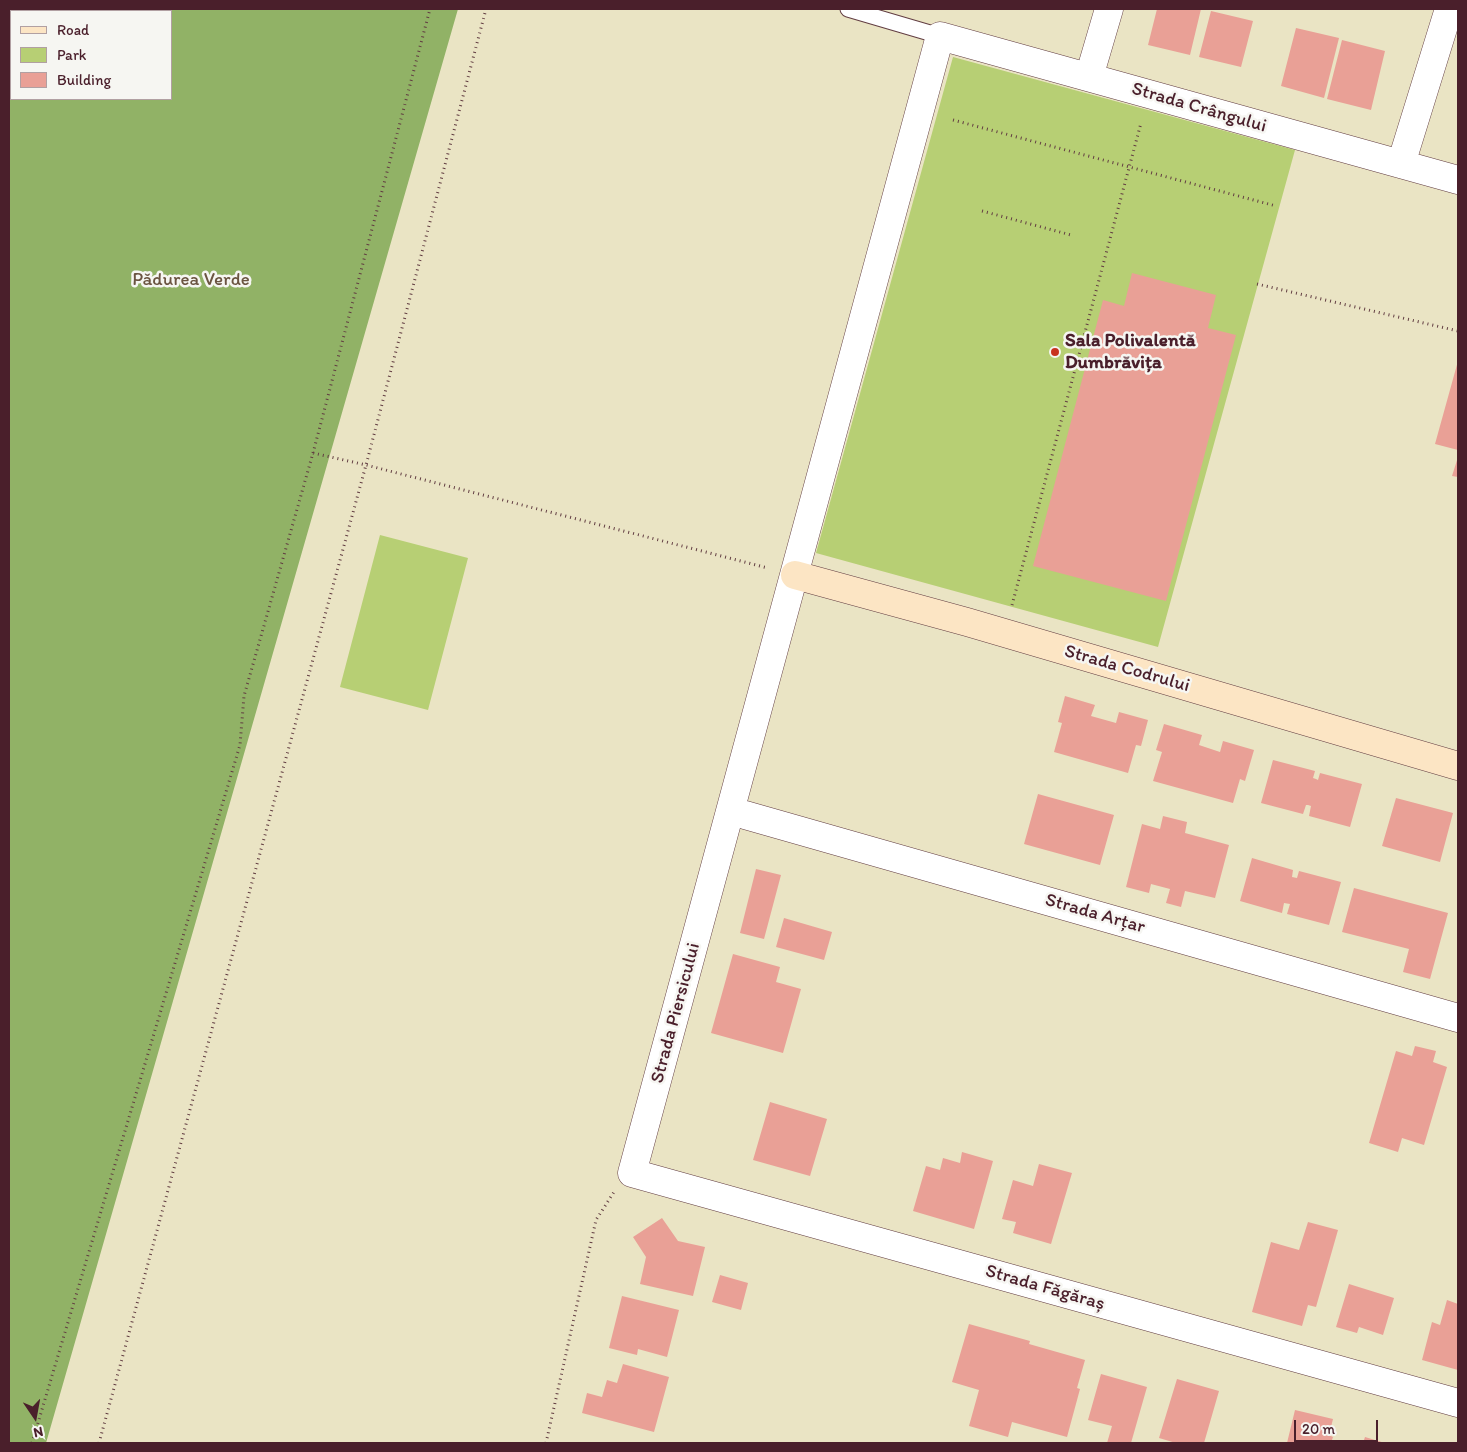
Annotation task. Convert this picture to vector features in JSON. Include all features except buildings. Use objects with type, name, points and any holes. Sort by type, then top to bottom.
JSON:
[{"type":"street","points":[[1089,77],[1109,9]]},
{"type":"street","points":[[1401,164],[1448,9]]},
{"type":"street","name":"Strada Crângului","points":[[940,36],[1458,180]]},
{"type":"street","name":"Strada Piersicului","points":[[632,1173],[940,36]]},
{"type":"street","name":"Strada Codrului","points":[[795,575],[967,622],[1458,766]]},
{"type":"street","name":"Strada Arțar","points":[[731,811],[1458,1018]]},
{"type":"street","name":"Strada Făgăraș","points":[[632,1173],[1458,1403]]},
{"type":"lane","points":[[848,9],[940,36]]},
{"type":"path","points":[[32,1443],[240,745],[244,696],[313,453],[430,9]]},
{"type":"path","points":[[99,1443],[366,465],[486,9]]},
{"type":"path","points":[[953,120],[1276,206]]},
{"type":"path","points":[[1010,612],[1141,123]]},
{"type":"path","points":[[982,210],[1071,235]]},
{"type":"path","points":[[1257,284],[1458,331]]},
{"type":"path","points":[[313,453],[795,575]]},
{"type":"path","points":[[546,1443],[596,1220],[610,1196],[632,1173]]},
{"type":"green space","name":"Pădurea Verde","points":[[9,9],[458,9],[46,1443],[9,1443]]},
{"type":"green space","name":"Sala Polivalentă Dumbrăvița","points":[[953,57],[1295,150],[1158,647],[816,553]]},
{"type":"green space","points":[[380,535],[468,558],[428,710],[340,687]]},
{"type":"place","name":"Sala Polivalentă Dumbrăvița","points":[[1055,352]]}]
